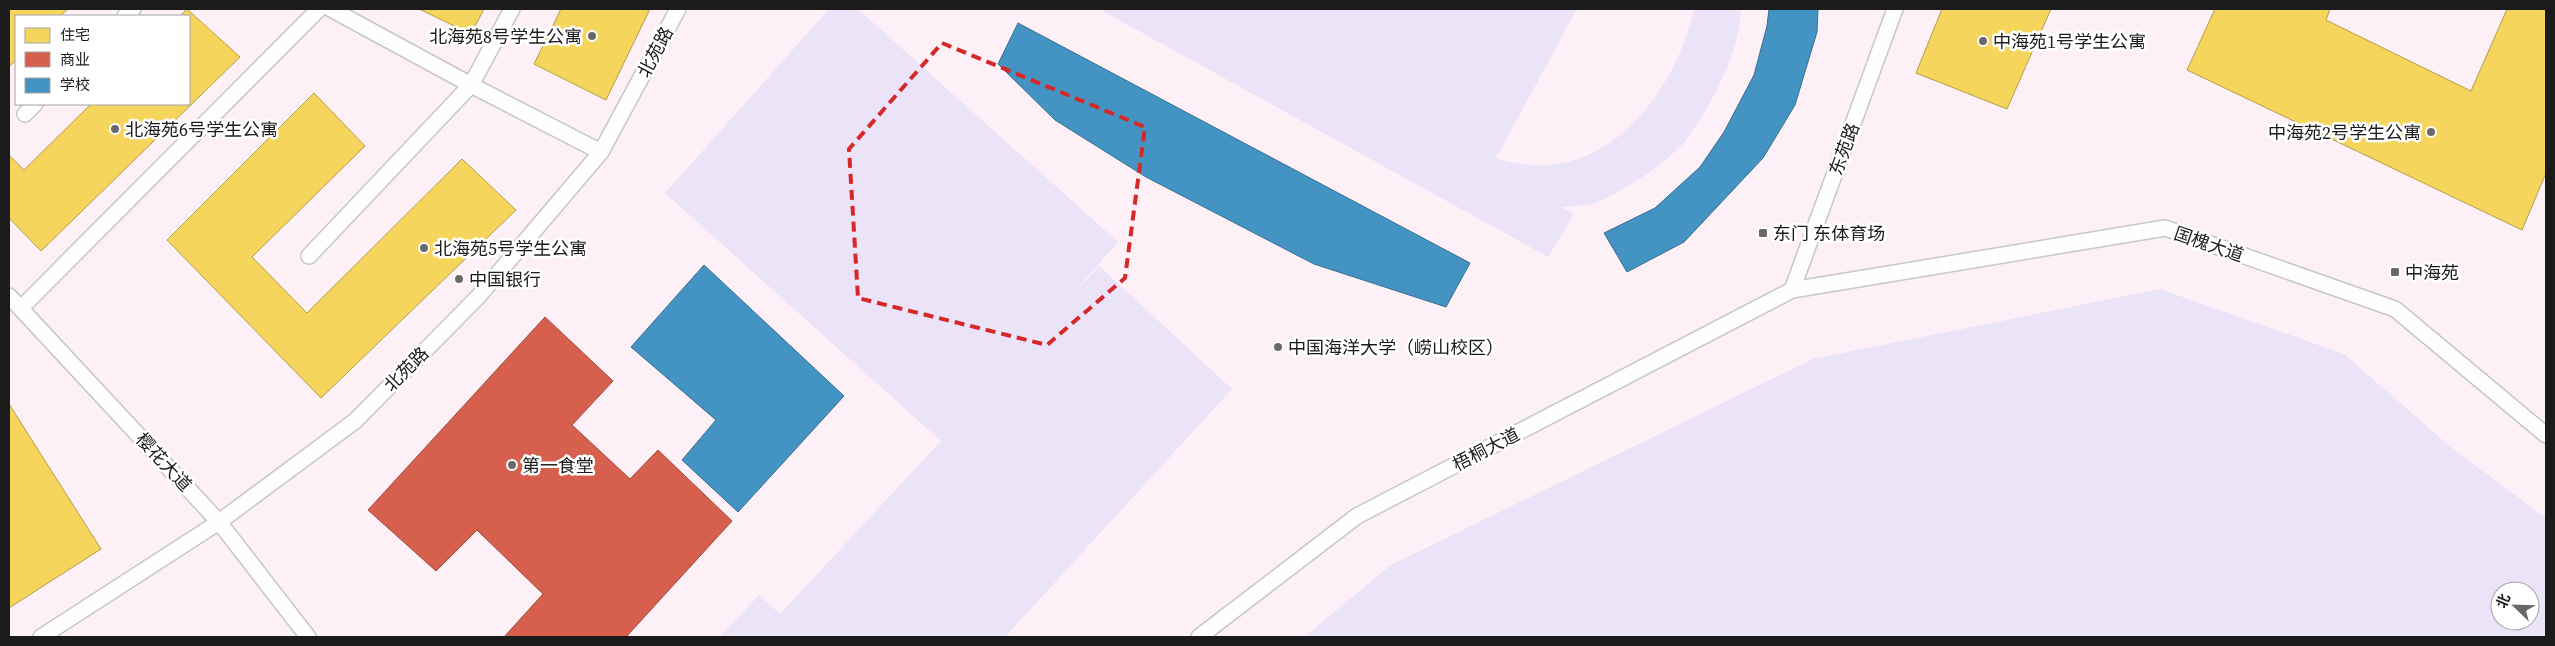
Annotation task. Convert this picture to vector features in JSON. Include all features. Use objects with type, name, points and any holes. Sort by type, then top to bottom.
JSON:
[{"type":"lane","points":[[21,308],[319,9]]},
{"type":"lane","points":[[331,9],[471,85],[601,152]]},
{"type":"lane","points":[[309,256],[471,85],[512,9]]},
{"type":"lane","name":"北苑路","points":[[41,637],[219,522],[355,421],[476,298],[601,152],[678,9]]},
{"type":"lane","name":"东苑路","points":[[1792,290],[1895,9]]},
{"type":"lane","name":"国槐大道","points":[[1792,290],[2165,228],[2394,309],[2546,435]]},
{"type":"lane","name":"梧桐大道","points":[[1199,637],[1357,516],[1792,290]]},
{"type":"lane","name":"樱花大道","points":[[9,296],[219,522],[308,637]]},
{"type":"highlighted area","points":[[942,43],[1145,127],[1125,278],[1047,345],[858,298],[849,149]]},
{"type":"shaded area","name":"中国海洋大学（崂山校区）","points":[[9,9],[2546,9],[2546,637],[9,637]]},
{"type":"shaded area","points":[[829,9],[858,9],[1118,242],[1054,315],[1099,266],[1232,389],[1005,637],[720,637],[759,595],[780,614],[941,441],[665,193]]},
{"type":"shaded area","points":[[1099,9],[1577,9],[1496,158],[1533,165],[1567,162],[1598,150],[1626,130],[1649,105],[1669,75],[1684,43],[1694,9],[1741,9],[1739,26],[1730,61],[1705,112],[1685,141],[1654,169],[1611,196],[1587,205],[1561,207],[1574,214],[1548,257]]},
{"type":"shaded area","points":[[2160,289],[2344,354],[2453,449],[2546,518],[2546,637],[1304,637],[1391,565],[1813,359]]},
{"type":"building: 住宅","points":[[9,9],[68,9],[61,15],[15,15],[15,61],[9,67]]},
{"type":"building: 住宅","name":"北海苑6号学生公寓","points":[[187,9],[240,57],[41,251],[9,218],[9,155],[24,170],[90,105],[190,105],[190,15],[181,15]]},
{"type":"building: 住宅","name":"北海苑8号学生公寓","points":[[419,9],[484,9],[471,34]]},
{"type":"building: 住宅","name":"北海苑8号学生公寓","points":[[561,9],[650,9],[606,100],[534,64]]},
{"type":"building: 住宅","name":"中海苑1号学生公寓","points":[[1942,9],[2051,9],[2007,109],[1916,73]]},
{"type":"building: 住宅","name":"中海苑2号学生公寓","points":[[2215,9],[2330,9],[2326,20],[2471,91],[2507,9],[2546,9],[2546,173],[2522,230],[2187,70]]},
{"type":"building: 住宅","name":"北海苑5号学生公寓","points":[[314,93],[365,146],[252,257],[307,313],[462,159],[516,210],[321,398],[167,240]]},
{"type":"building: 住宅","points":[[9,404],[101,549],[9,608]]},
{"type":"building: 商业","name":"第一食堂","points":[[545,317],[613,381],[572,425],[630,479],[658,450],[732,521],[626,637],[504,637],[543,594],[477,530],[436,571],[368,510]]},
{"type":"building: 学校","points":[[1769,9],[1818,9],[1817,32],[1795,105],[1763,158],[1684,242],[1627,272],[1604,233],[1655,208],[1700,167],[1724,132],[1754,75],[1767,26]]},
{"type":"building: 学校","points":[[1018,23],[1470,263],[1446,307],[1314,264],[1146,177],[1055,120],[998,64]]},
{"type":"building: 学校","points":[[704,265],[844,396],[738,512],[682,460],[716,420],[631,347]]},
{"type":"place","name":"北海苑8号学生公寓","points":[[592,36]]},
{"type":"place","name":"中海苑1号学生公寓","points":[[1983,41]]},
{"type":"place","name":"北海苑6号学生公寓","points":[[115,129]]},
{"type":"place","name":"中海苑2号学生公寓","points":[[2431,132]]},
{"type":"place","name":"东门 东体育场","points":[[1763,233]]},
{"type":"place","name":"北海苑5号学生公寓","points":[[424,248]]},
{"type":"place","name":"中海苑","points":[[2395,272]]},
{"type":"place","name":"中国银行","points":[[459,279]]},
{"type":"place","name":"中国海洋大学（崂山校区）","points":[[1278,347]]},
{"type":"place","name":"第一食堂","points":[[512,465]]}]
